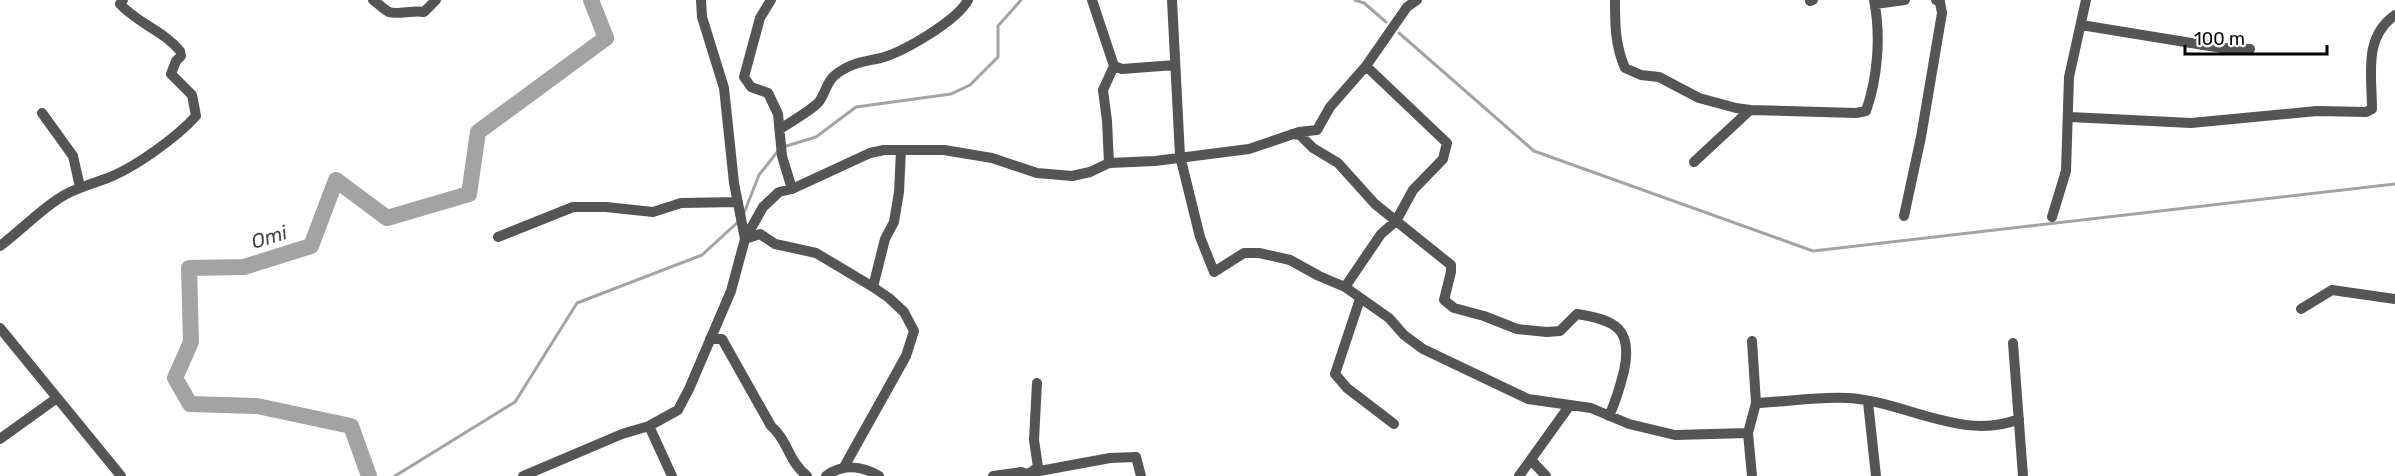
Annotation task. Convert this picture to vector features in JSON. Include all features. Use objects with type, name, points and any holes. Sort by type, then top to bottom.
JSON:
[{"type":"street","points":[[0,246],[57,199],[80,187],[107,179],[161,148],[168,139],[186,128],[196,116],[192,95],[171,74],[176,61],[181,56],[180,51],[152,28],[126,11],[120,4],[123,0]]},
{"type":"street","points":[[372,0],[389,12],[396,13],[413,10],[424,12],[436,0]]},
{"type":"street","points":[[701,0],[702,16],[724,88],[738,202],[745,239]]},
{"type":"street","points":[[771,0],[760,18],[744,77],[751,87],[768,93],[778,114],[782,156],[792,189]]},
{"type":"street","points":[[780,129],[818,102],[834,76],[861,60],[880,58],[900,51],[944,23],[968,0]]},
{"type":"street","points":[[1092,0],[1114,66],[1103,90],[1109,163]]},
{"type":"street","points":[[1172,0],[1180,156],[1200,237],[1214,272],[1244,253],[1259,253],[1290,260],[1345,287],[1389,318],[1404,335],[1423,348],[1497,386],[1528,399],[1591,408],[1629,424],[1675,435],[1748,433]]},
{"type":"street","points":[[523,476],[622,434],[649,426],[678,410],[731,291],[745,239],[763,207],[779,192],[792,189],[870,153],[944,150],[992,158],[1036,173],[1072,176],[1090,172],[1109,163],[1155,161],[1249,149],[1291,134],[1317,130],[1330,107],[1366,66],[1407,7],[1417,0]]},
{"type":"street","points":[[1614,0],[1614,32],[1625,68],[1641,75],[1659,77],[1699,98],[1728,106],[1750,110],[1856,113],[1866,111],[1872,93],[1878,18],[1875,2],[1905,0]]},
{"type":"street","points":[[1904,216],[1921,137],[1942,13],[1940,2],[1936,0]]},
{"type":"street","points":[[2052,217],[2066,171],[2070,117],[2069,77],[2086,0]]},
{"type":"street","points":[[2070,117],[2191,123],[2317,111],[2366,112],[2372,109],[2369,64],[2373,43],[2387,21],[2395,15]]},
{"type":"street","points":[[2081,25],[2222,48],[2250,49]]},
{"type":"street","points":[[1114,66],[1122,69],[1175,65]]},
{"type":"street","points":[[1345,287],[1381,234],[1396,221],[1413,190],[1443,159],[1447,143],[1366,66]]},
{"type":"street","points":[[1694,162],[1750,110]]},
{"type":"street","points":[[42,113],[73,156],[80,187]]},
{"type":"street","points":[[1291,134],[1300,135],[1313,148],[1338,163],[1375,204],[1451,264],[1444,300],[1454,308],[1491,318],[1517,329],[1560,331],[1577,314],[1603,320],[1622,331],[1626,339],[1628,354],[1617,397],[1609,416]]},
{"type":"street","points":[[873,287],[885,239],[894,222],[899,192],[901,150]]},
{"type":"street","points":[[498,237],[573,207],[606,207],[653,212],[681,203],[738,202]]},
{"type":"street","points":[[745,239],[760,234],[775,244],[816,254],[889,298],[904,312],[914,331],[913,340],[844,467]]},
{"type":"street","points":[[2301,309],[2332,290],[2395,299]]},
{"type":"street","points":[[1360,299],[1335,374],[1347,388],[1394,424]]},
{"type":"street","points":[[0,328],[121,476]]},
{"type":"street","points":[[710,339],[722,339],[771,426],[781,434],[794,463],[807,476]]},
{"type":"street","points":[[1752,341],[1756,404],[1748,433],[1752,476]]},
{"type":"street","points":[[2013,343],[2023,476]]},
{"type":"street","points":[[1032,474],[1038,467],[1034,440],[1037,383]]},
{"type":"street","points":[[0,439],[57,398]]},
{"type":"street","points":[[1756,404],[1848,398],[1887,403],[1965,426],[2003,426],[2019,419]]},
{"type":"street","points":[[1868,402],[1876,476]]},
{"type":"street","points":[[1519,476],[1570,405]]},
{"type":"street","points":[[649,426],[672,476]]},
{"type":"street","points":[[993,476],[1021,472],[1032,474],[1110,458],[1136,457],[1141,476]]},
{"type":"street","points":[[1531,460],[1546,476]]},
{"type":"street","points":[[826,476],[844,467],[860,468],[879,476]]},
{"type":"waterway","name":"Omi","points":[[369,476],[351,426],[257,406],[190,404],[175,378],[191,342],[189,268],[244,267],[311,246],[336,180],[387,218],[469,194],[478,132],[606,38],[591,0]]},
{"type":"waterway","points":[[783,147],[816,137],[856,107],[951,94],[970,85],[998,57],[998,26],[1021,0]]},
{"type":"waterway","points":[[1355,0],[1364,3],[1386,22]]},
{"type":"waterway","points":[[1399,33],[1534,151],[1813,251],[2395,184]]},
{"type":"waterway","points":[[744,213],[759,175],[778,151]]},
{"type":"waterway","points":[[395,476],[515,402],[577,303],[702,255],[739,221]]}]
